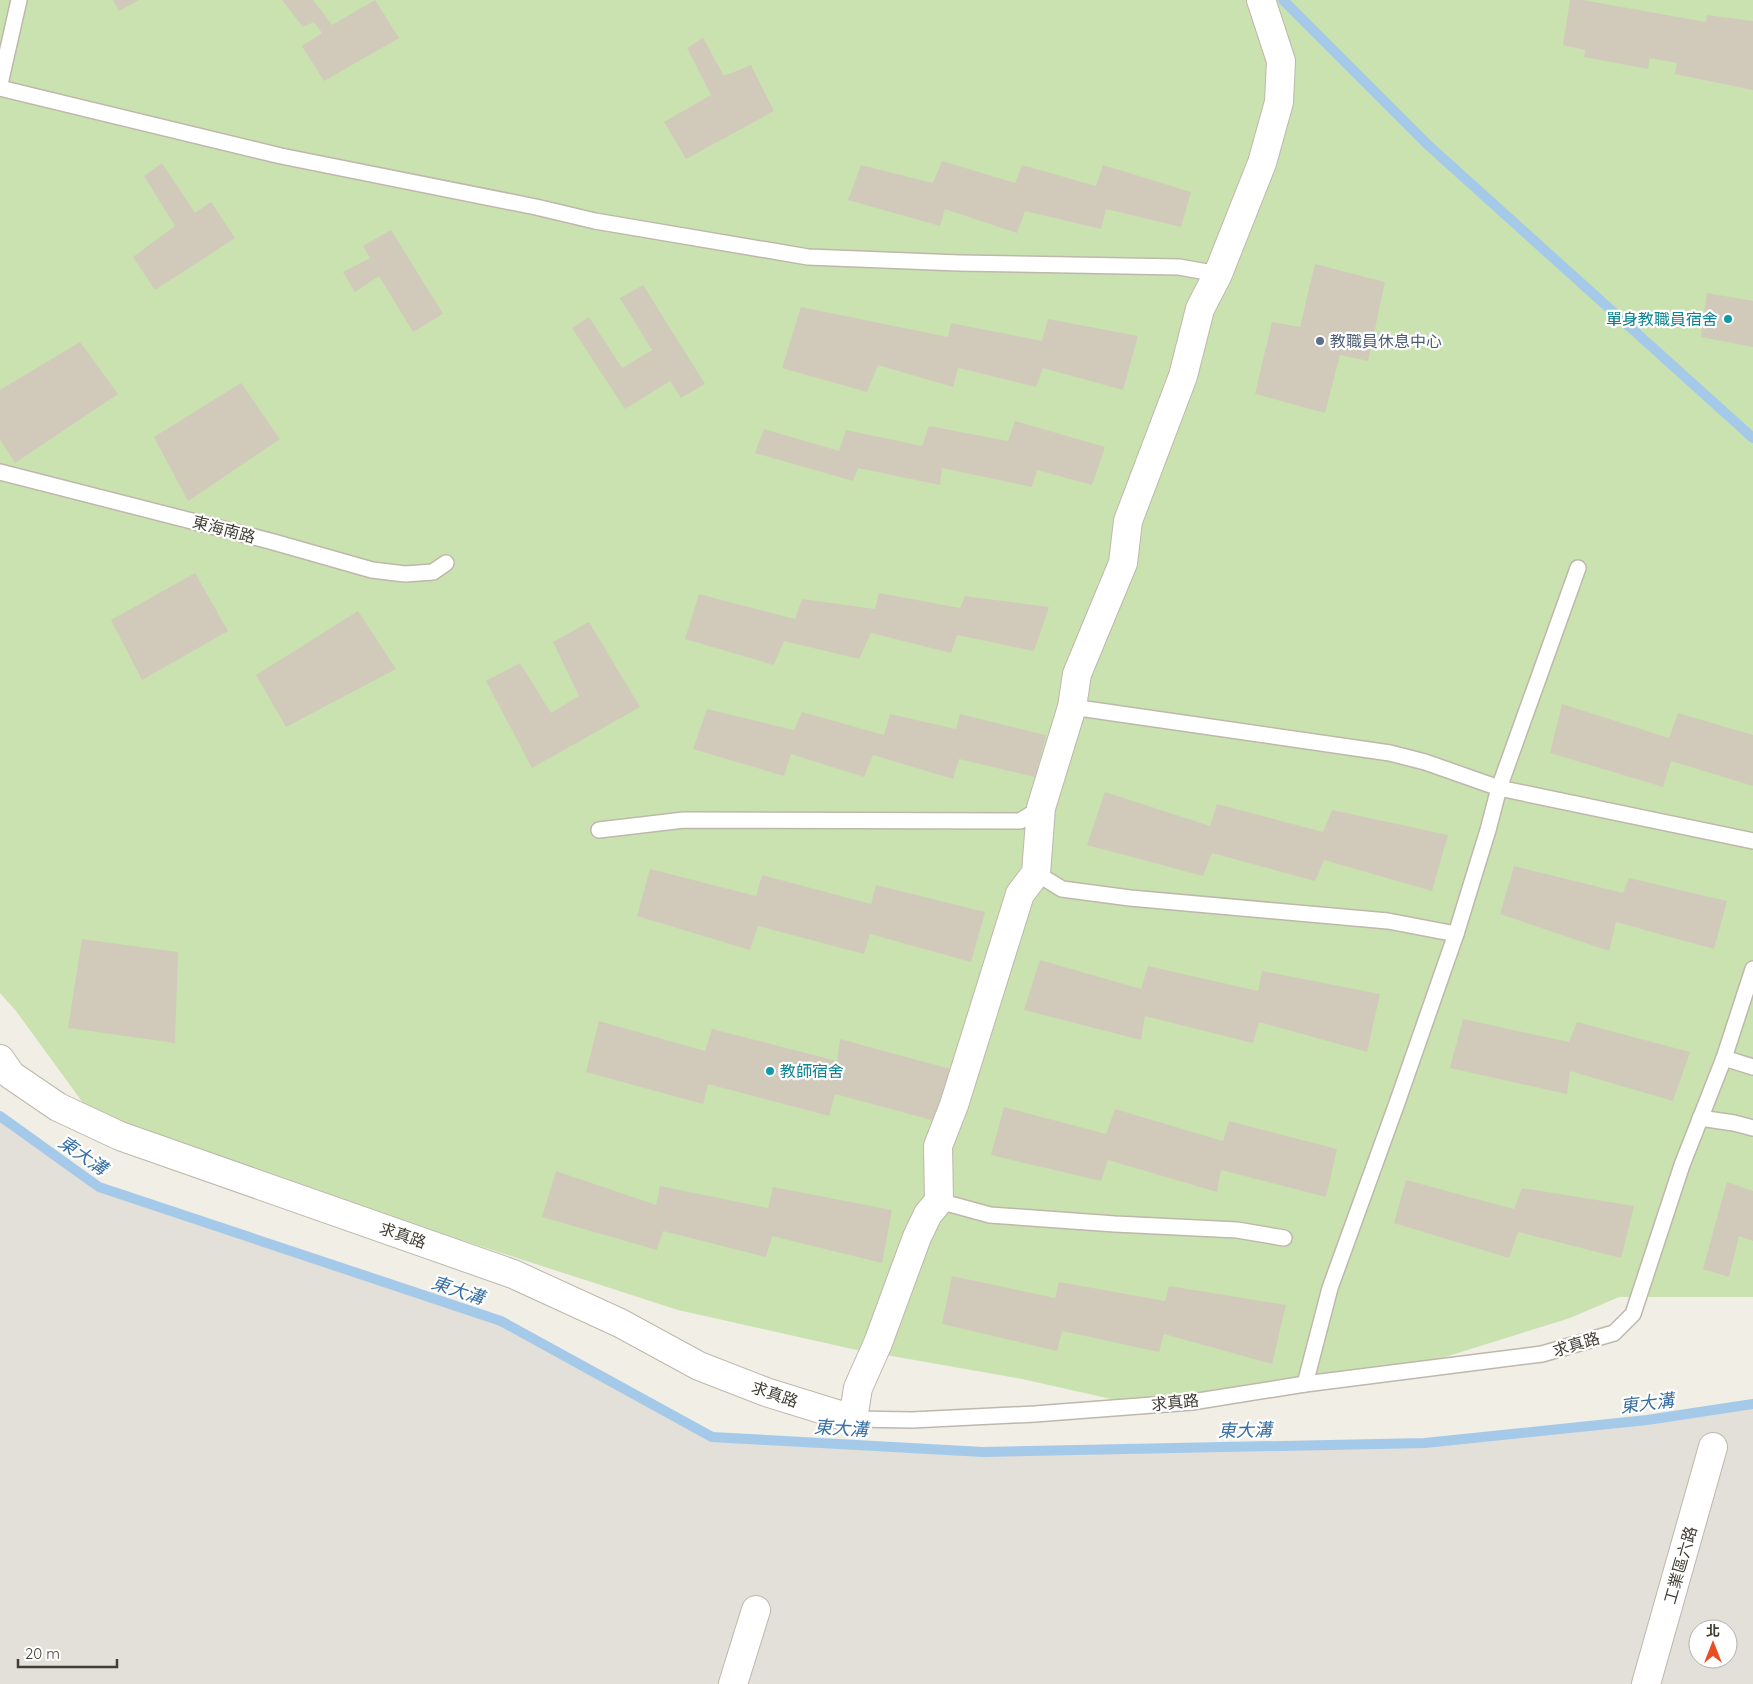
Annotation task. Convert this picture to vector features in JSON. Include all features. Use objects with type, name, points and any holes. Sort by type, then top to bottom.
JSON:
[{"type":"street","points":[[853,1419],[858,1388],[878,1343],[917,1237],[928,1214],[939,1200],[938,1146],[954,1106],[1020,894],[1036,873],[1041,808],[1072,706],[1077,674],[1123,563],[1128,521],[1183,376],[1200,309],[1218,274],[1262,163],[1280,102],[1281,61],[1261,0]]},
{"type":"street","name":"求真路","points":[[0,1059],[11,1075],[58,1107],[120,1136],[513,1274],[620,1323],[699,1366],[766,1392],[853,1419]]},
{"type":"street","name":"工業區六路","points":[[1646,1684],[1714,1447]]},
{"type":"street","points":[[733,1684],[756,1610]]},
{"type":"lane","points":[[19,0],[0,86],[281,156],[536,206],[595,221],[808,257],[959,263],[1179,267],[1218,274]]},
{"type":"lane","name":"東海南路","points":[[0,472],[260,538],[372,570],[405,574],[433,572],[446,563]]},
{"type":"lane","points":[[1305,1384],[1330,1288],[1456,934],[1499,788],[1578,568]]},
{"type":"lane","points":[[1072,706],[1390,753],[1425,762],[1499,788],[1753,841]]},
{"type":"lane","points":[[599,830],[684,820],[1020,821],[1041,808]]},
{"type":"lane","points":[[1036,873],[1062,889],[1130,898],[1388,921],[1456,934]]},
{"type":"lane","points":[[1753,969],[1724,1058],[1700,1118],[1753,1128]]},
{"type":"lane","points":[[1724,1058],[1753,1067]]},
{"type":"lane","name":"求真路","points":[[853,1419],[912,1420],[1055,1413],[1192,1402],[1305,1384],[1542,1354],[1614,1333],[1633,1314],[1682,1165],[1700,1118]]},
{"type":"lane","points":[[939,1200],[990,1215],[1237,1230],[1284,1238]]},
{"type":"shaded area","points":[[0,1116],[99,1187],[501,1321],[712,1437],[983,1452],[1425,1443],[1647,1420],[1753,1404],[1753,1684],[0,1684]]},
{"type":"green space","points":[[0,0],[1753,0],[1753,1297],[1619,1297],[1570,1318],[1413,1367],[1129,1403],[1022,1379],[852,1349],[678,1310],[226,1164],[86,1107],[16,1011],[0,993]]},
{"type":"building","points":[[113,0],[139,0],[119,11]]},
{"type":"building","points":[[282,0],[313,0],[332,25],[375,0],[399,38],[324,81],[302,46],[322,33],[314,22],[303,27]]},
{"type":"building","points":[[1570,0],[1583,0],[1706,22],[1707,15],[1753,21],[1753,90],[1675,74],[1677,63],[1650,58],[1648,69],[1584,57],[1585,50],[1563,45]]},
{"type":"building","points":[[703,38],[724,76],[751,65],[774,111],[686,159],[664,122],[711,95],[687,48]]},
{"type":"building","points":[[942,161],[1015,183],[1022,165],[1096,186],[1103,165],[1191,192],[1181,227],[1106,209],[1101,229],[1025,211],[1017,233],[945,209],[940,226],[848,200],[861,165],[933,183]]},
{"type":"building","points":[[162,163],[195,213],[211,202],[235,238],[155,290],[133,257],[175,226],[144,176]]},
{"type":"building","points":[[391,230],[443,314],[413,332],[379,276],[355,292],[343,272],[370,258],[363,246]]},
{"type":"building","name":"教職員休息中心","points":[[1315,264],[1385,282],[1368,361],[1340,355],[1325,413],[1255,394],[1272,322],[1300,327]]},
{"type":"building","points":[[643,285],[705,384],[681,398],[670,381],[625,409],[572,328],[589,317],[622,368],[652,350],[620,298]]},
{"type":"building","name":"單身教職員宿舍","points":[[1707,293],[1753,301],[1753,347],[1701,337]]},
{"type":"building","points":[[801,307],[948,337],[951,323],[1042,341],[1048,319],[1138,336],[1123,390],[1043,368],[1036,387],[958,368],[953,387],[878,365],[867,392],[782,368]]},
{"type":"building","points":[[80,342],[118,394],[15,463],[0,439],[0,390]]},
{"type":"building","points":[[241,383],[280,439],[188,501],[154,437]]},
{"type":"building","points":[[1015,421],[1105,447],[1092,485],[1037,470],[1032,487],[942,468],[940,485],[858,468],[853,481],[755,453],[764,429],[839,451],[846,430],[922,446],[929,426],[1008,441]]},
{"type":"building","points":[[195,573],[228,631],[142,680],[111,620]]},
{"type":"building","points":[[879,593],[960,608],[965,596],[1049,607],[1034,651],[957,635],[951,653],[871,633],[859,659],[784,641],[774,665],[685,639],[699,594],[795,619],[802,599],[875,609]]},
{"type":"building","points":[[358,611],[396,669],[286,727],[256,675]]},
{"type":"building","points":[[589,622],[640,707],[532,768],[486,681],[520,663],[551,713],[579,696],[553,642]]},
{"type":"building","points":[[1562,704],[1669,738],[1678,713],[1753,735],[1753,786],[1671,761],[1663,787],[1550,753]]},
{"type":"building","points":[[707,709],[794,730],[802,712],[884,735],[890,714],[956,729],[960,714],[1046,735],[1035,777],[959,759],[953,779],[873,755],[864,777],[791,754],[784,776],[693,749]]},
{"type":"building","points":[[1105,792],[1210,826],[1217,804],[1323,832],[1332,810],[1448,835],[1432,891],[1324,860],[1315,881],[1212,853],[1203,876],[1087,845]]},
{"type":"building","points":[[1514,866],[1623,893],[1629,878],[1727,901],[1714,949],[1616,922],[1609,951],[1500,914]]},
{"type":"building","points":[[650,869],[756,896],[762,875],[871,904],[876,885],[985,912],[971,962],[870,934],[864,954],[758,926],[750,950],[637,916]]},
{"type":"building","points":[[82,939],[178,952],[175,1043],[68,1028]]},
{"type":"building","points":[[1040,960],[1141,989],[1148,966],[1258,991],[1262,971],[1380,994],[1367,1052],[1259,1022],[1253,1043],[1145,1016],[1141,1040],[1024,1010]]},
{"type":"building","points":[[1463,1019],[1569,1042],[1577,1022],[1690,1052],[1673,1101],[1570,1071],[1567,1094],[1450,1068]]},
{"type":"building","name":"教師宿舍","points":[[599,1021],[705,1051],[712,1029],[837,1061],[840,1039],[954,1070],[939,1122],[835,1094],[829,1116],[708,1084],[703,1104],[586,1072]]},
{"type":"building","points":[[1004,1107],[1106,1134],[1115,1109],[1223,1141],[1229,1121],[1337,1149],[1326,1197],[1221,1170],[1217,1192],[1108,1160],[1101,1181],[991,1155]]},
{"type":"building","points":[[556,1171],[656,1205],[660,1186],[768,1208],[773,1187],[892,1210],[882,1263],[772,1236],[766,1257],[663,1231],[657,1250],[542,1217]]},
{"type":"building","points":[[1406,1180],[1514,1209],[1522,1188],[1634,1206],[1621,1258],[1518,1232],[1509,1258],[1394,1223]]},
{"type":"building","points":[[1727,1182],[1753,1191],[1753,1241],[1739,1236],[1729,1277],[1703,1269]]},
{"type":"building","points":[[952,1276],[1055,1298],[1059,1282],[1165,1301],[1169,1286],[1286,1305],[1272,1364],[1164,1334],[1159,1352],[1062,1331],[1057,1351],[942,1324]]},
{"type":"waterway","points":[[1283,0],[1428,145],[1753,438]]},
{"type":"waterway","name":"東大溝","points":[[0,1116],[99,1187],[501,1321],[712,1437],[983,1452],[1425,1443],[1647,1420],[1753,1404]]},
{"type":"place","name":"單身教職員宿舍","points":[[1728,319]]},
{"type":"place","name":"教職員休息中心","points":[[1320,341]]},
{"type":"place","name":"教師宿舍","points":[[770,1071]]}]
